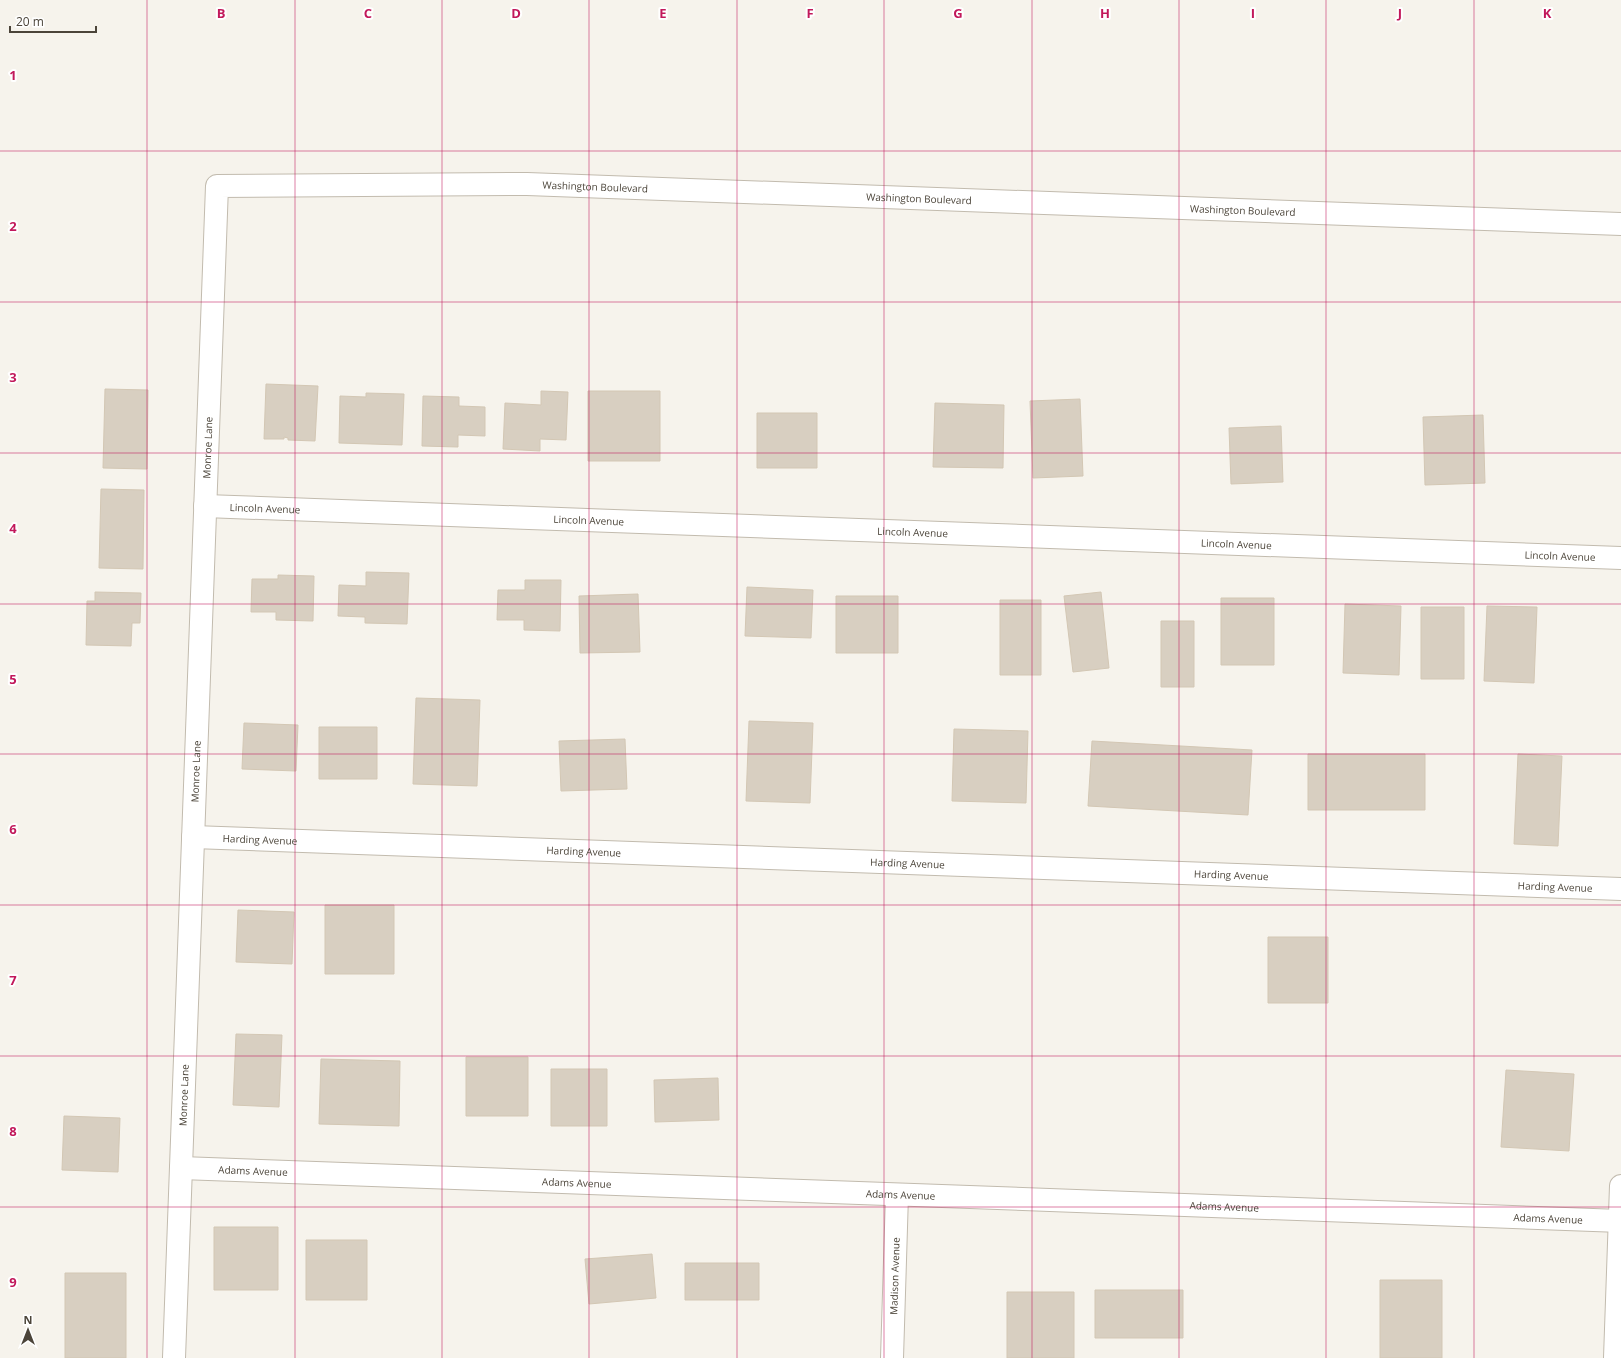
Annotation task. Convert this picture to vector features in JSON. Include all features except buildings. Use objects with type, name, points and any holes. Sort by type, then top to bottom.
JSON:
[{"type":"street","name":"Washington Boulevard","points":[[217,186],[527,184],[1621,224]]},
{"type":"street","name":"Monroe Lane","points":[[174,1358],[217,186]]},
{"type":"street","name":"Lincoln Avenue","points":[[205,506],[1621,558]]},
{"type":"street","name":"Harding Avenue","points":[[193,837],[1621,889]]},
{"type":"street","name":"Adams Avenue","points":[[181,1168],[1620,1221]]},
{"type":"street","points":[[1615,1358],[1621,1186]]},
{"type":"street","name":"Madison Avenue","points":[[892,1358],[897,1195]]}]
